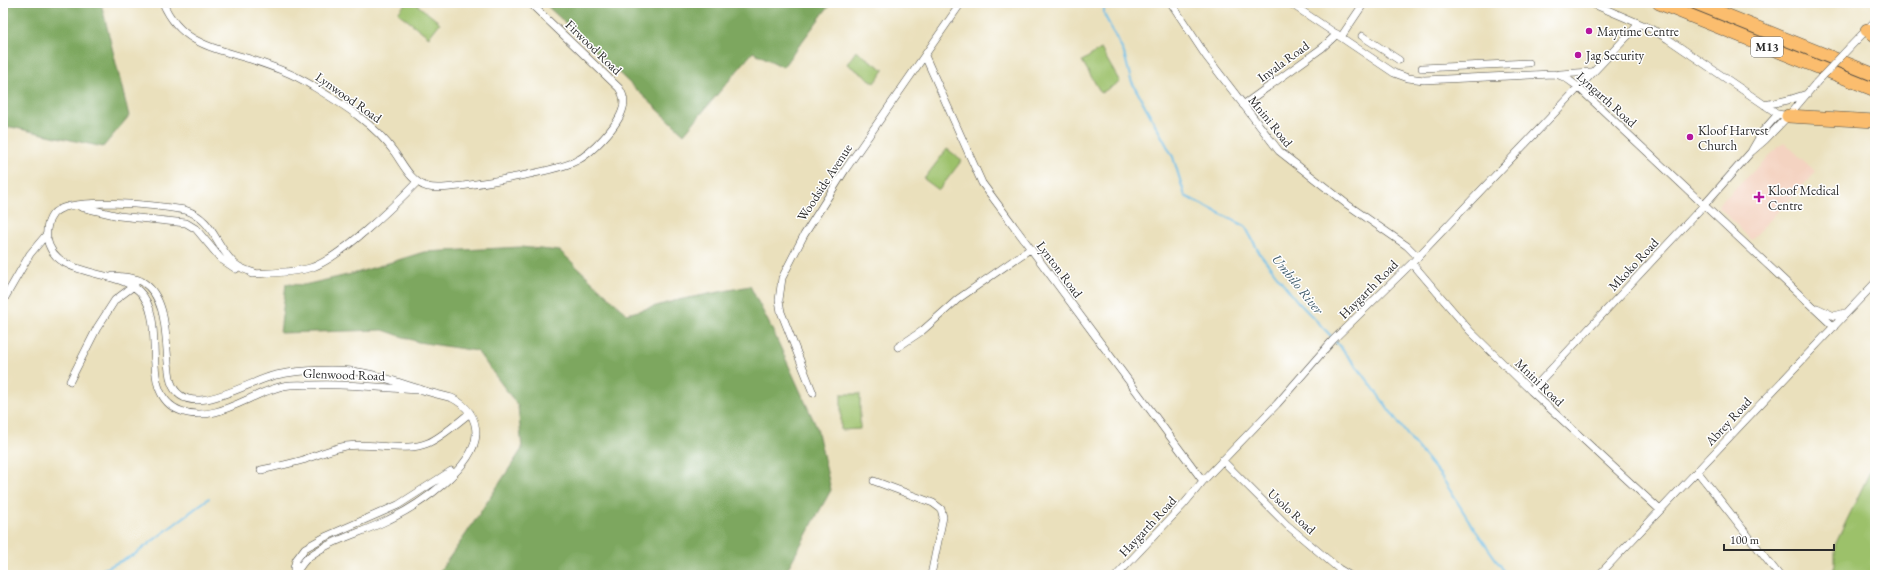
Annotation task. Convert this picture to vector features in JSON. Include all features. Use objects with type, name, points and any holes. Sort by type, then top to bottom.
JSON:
[{"type":"highway","name":"M13","points":[[1659,3],[1875,90]]},
{"type":"highway","name":"M13","points":[[1696,3],[1875,76]]},
{"type":"highway","points":[[1783,115],[1875,121]]},
{"type":"street","name":"Lynwood Road","points":[[162,3],[174,22],[183,32],[198,42],[211,48],[250,59],[291,74],[314,87],[358,116],[381,135],[406,170],[417,182],[434,189],[449,188],[551,169],[576,161],[595,147],[618,119],[623,107],[622,94]]},
{"type":"street","name":"Firwood Road","points":[[530,3],[604,73],[619,88],[622,94]]},
{"type":"street","name":"Woodside Avenue","points":[[814,393],[781,312],[779,300],[782,278],[827,196],[962,3]]},
{"type":"street","name":"Mnini Road","points":[[1172,3],[1206,56],[1267,137],[1284,156],[1348,205],[1407,246],[1418,257]]},
{"type":"street","name":"Lyngarth Road","points":[[1290,3],[1394,72],[1404,77],[1416,79],[1447,79],[1560,74],[1578,87],[1704,204],[1802,298],[1834,326]]},
{"type":"street","name":"Inyala Road","points":[[1243,105],[1339,36],[1364,3]]},
{"type":"street","points":[[1591,3],[1639,24],[1668,39],[1765,105],[1783,115]]},
{"type":"street","name":"Haygarth Road","points":[[1117,575],[1184,504],[1222,460],[1277,404],[1320,355],[1418,257],[1639,24]]},
{"type":"street","name":"Mkoko Road","points":[[1531,391],[1751,152],[1765,140],[1783,115],[1807,94],[1849,48],[1872,28]]},
{"type":"street","points":[[1362,36],[1399,60]]},
{"type":"street","points":[[1368,55],[1375,45]]},
{"type":"street","name":"Lynton Road","points":[[925,56],[982,183],[1203,481]]},
{"type":"street","points":[[1422,68],[1529,63]]},
{"type":"street","points":[[1446,67],[1447,79]]},
{"type":"street","points":[[1560,74],[1592,72]]},
{"type":"street","points":[[1765,105],[1807,94]]},
{"type":"street","points":[[75,205],[119,216],[186,223],[196,229],[221,259],[242,272],[254,274],[300,270],[320,264],[340,251],[417,182]]},
{"type":"street","points":[[3,301],[30,254],[46,235],[48,225],[54,213],[62,208],[75,205],[120,203],[190,212],[210,226],[234,263],[254,274]]},
{"type":"street","points":[[46,235],[51,250],[62,261],[78,268],[133,286]]},
{"type":"street","points":[[898,347],[918,334],[958,299],[1030,249]]},
{"type":"street","name":"Mnini Road","points":[[1412,263],[1470,331],[1531,391],[1660,510]]},
{"type":"street","points":[[105,276],[140,281]]},
{"type":"street","points":[[70,381],[97,328],[116,300],[140,281]]},
{"type":"street","name":"Glenwood Road","points":[[140,281],[152,291],[161,310],[171,382],[175,391],[186,398],[199,401],[210,399],[269,377],[301,372],[344,371],[365,373],[452,398],[462,404],[470,413]]},
{"type":"street","name":"Abrey Road","points":[[1598,575],[1875,283]]},
{"type":"street","name":"Glenwood Road","points":[[133,286],[142,294],[150,314],[157,380],[160,394],[169,405],[182,412],[200,414],[214,412],[286,385],[343,384],[420,390]]},
{"type":"street","points":[[1802,298],[1832,315],[1838,316],[1846,313]]},
{"type":"street","points":[[261,470],[284,465],[331,449],[347,446],[366,444],[411,447],[421,445],[435,439],[470,413],[475,424],[476,437],[471,452],[449,473],[398,505],[325,537],[305,548],[296,560],[294,568],[295,575]]},
{"type":"street","name":"Usolo Road","points":[[1222,460],[1286,525],[1339,570],[1349,575]]},
{"type":"street","points":[[1697,471],[1779,575]]},
{"type":"street","points":[[874,481],[933,503],[940,509],[943,521],[931,575]]},
{"type":"shaded area","name":"Kloof Medical Centre","points":[[1784,142],[1816,172],[1751,240],[1719,207],[1720,203]]},
{"type":"green space","points":[[3,3],[101,3],[129,116],[103,147],[11,127],[3,130]]},
{"type":"green space","points":[[406,3],[415,3],[440,23],[429,37],[398,13]]},
{"type":"green space","points":[[544,3],[831,3],[783,67],[753,52],[684,134]]},
{"type":"green space","points":[[1101,49],[1120,82],[1101,93],[1082,61]]},
{"type":"green space","points":[[856,51],[884,70],[875,83],[847,64]]},
{"type":"green space","points":[[947,149],[962,160],[939,190],[924,179]]},
{"type":"green space","points":[[521,247],[560,251],[627,314],[678,300],[750,286],[773,331],[817,428],[831,490],[784,575],[437,575],[522,449],[518,406],[477,351],[418,342],[383,330],[280,333],[286,284],[304,285],[356,273],[424,252]]},
{"type":"green space","points":[[841,394],[860,394],[860,429],[841,430]]},
{"type":"green space","points":[[1875,461],[1875,575],[1831,575],[1835,564],[1835,545]]},
{"type":"waterway","name":"Umbilo River","points":[[1104,3],[1104,14],[1124,53],[1131,80],[1173,157],[1185,196],[1245,226],[1260,254],[1297,301],[1332,337]]},
{"type":"waterway","name":"Umbilo River","points":[[1335,341],[1363,374],[1411,440],[1441,476],[1471,524],[1507,575]]},
{"type":"waterway","points":[[91,575],[134,555],[209,498]]},
{"type":"place","name":"Maytime Centre","points":[[1589,31]]},
{"type":"place","name":"Jag Security","points":[[1578,55]]},
{"type":"place","name":"Kloof Harvest Church","points":[[1690,137]]},
{"type":"place","name":"Kloof Medical Centre","points":[[1759,197]]}]
